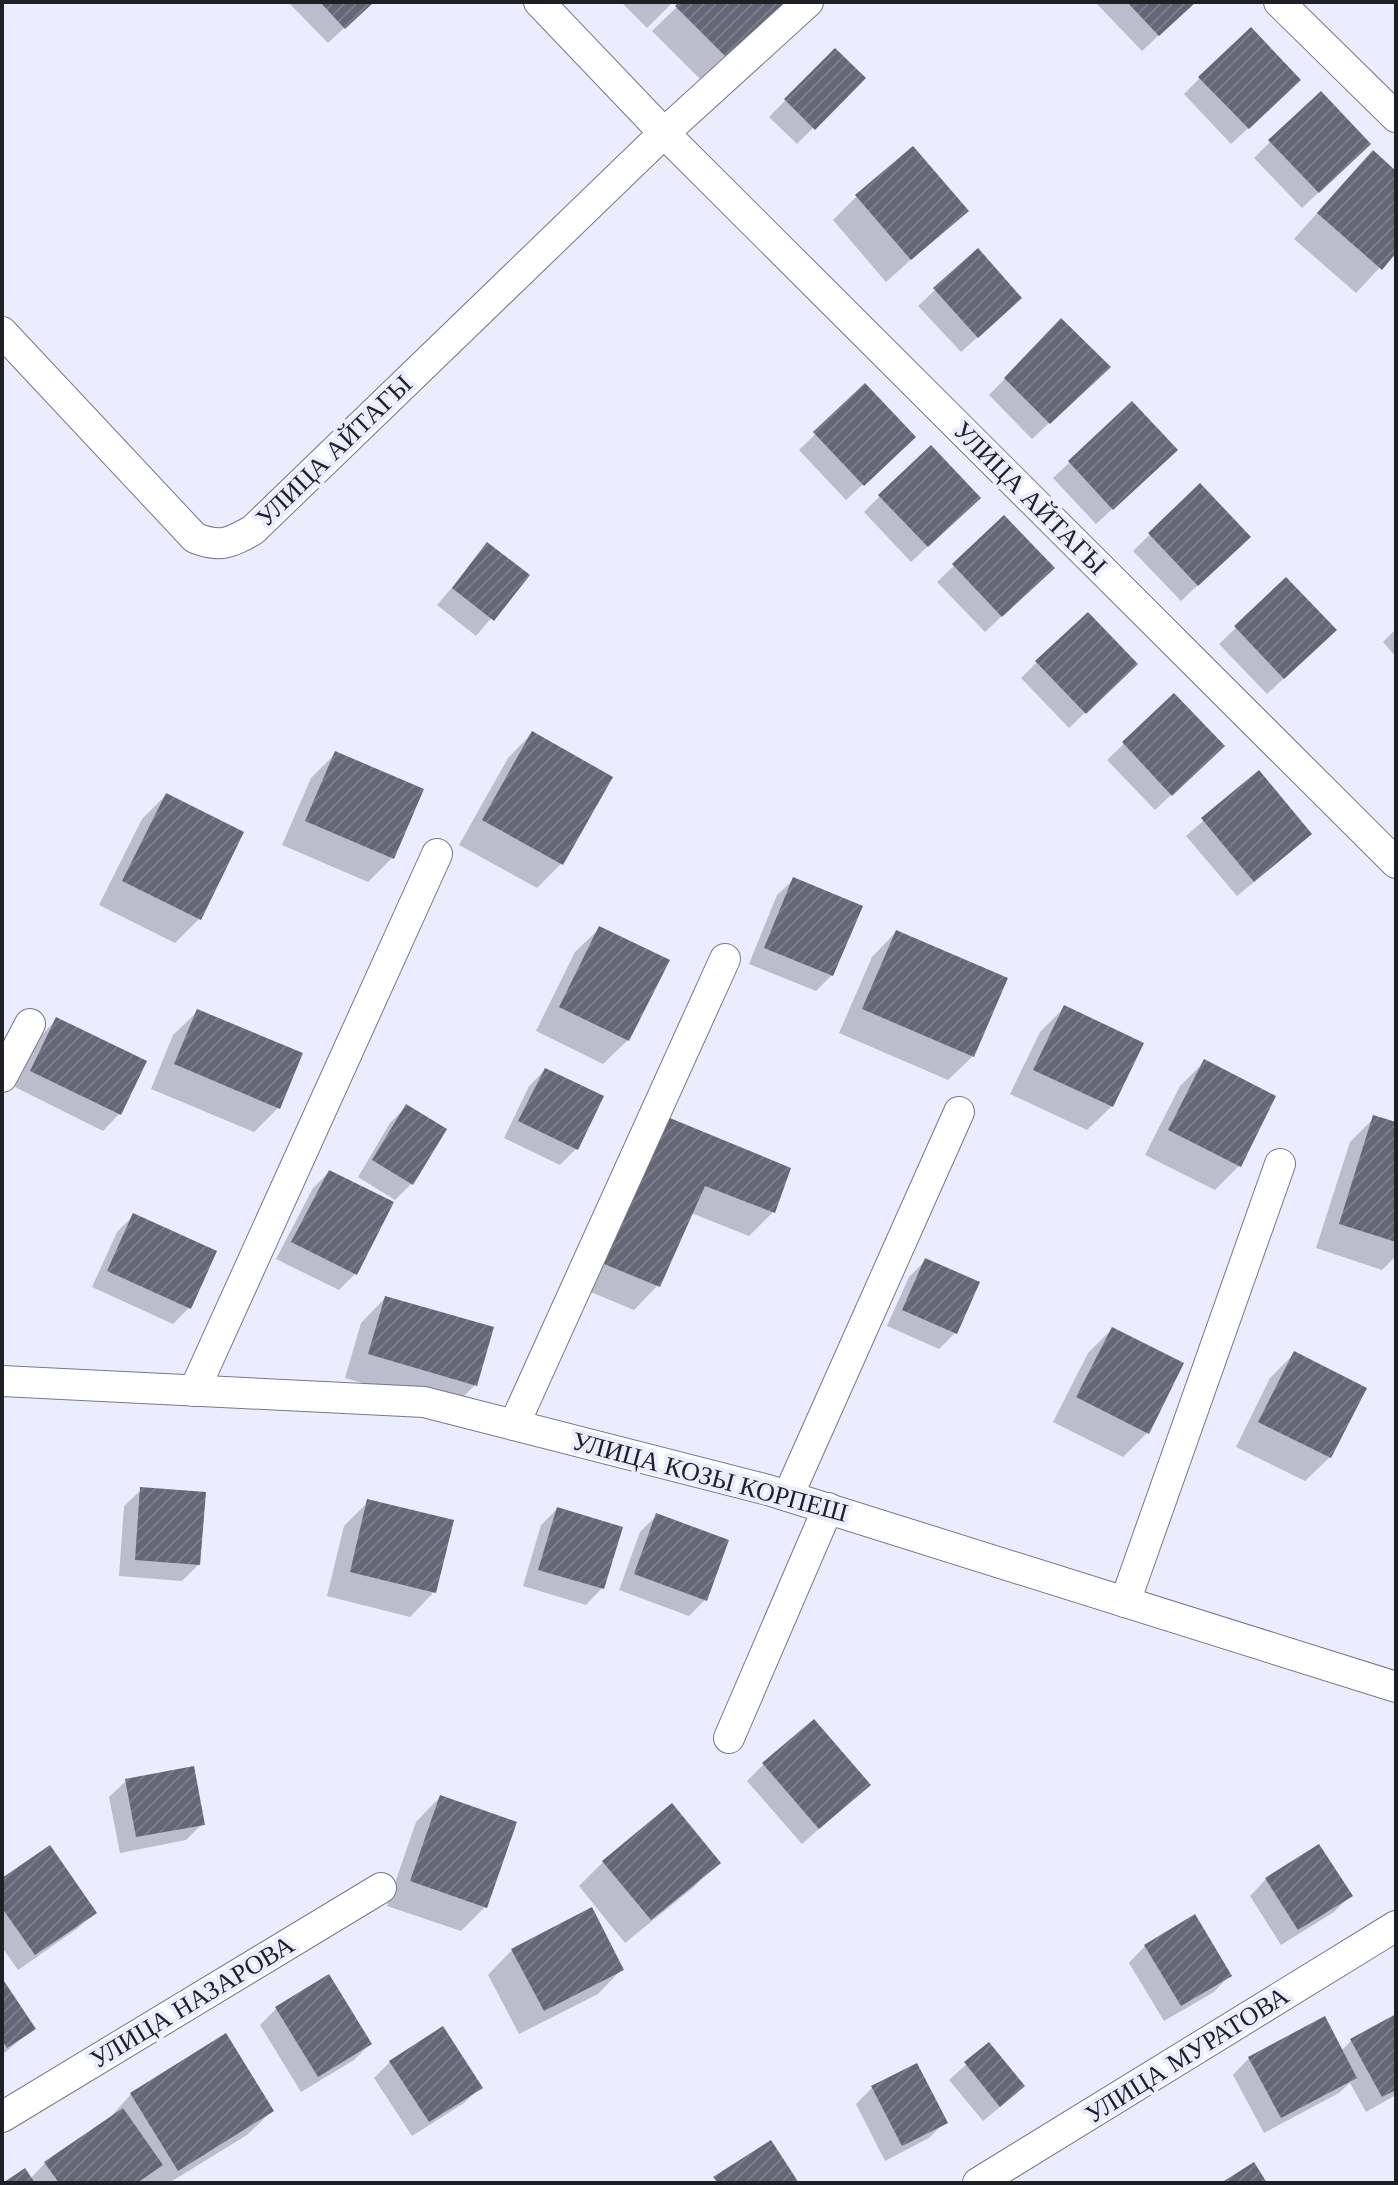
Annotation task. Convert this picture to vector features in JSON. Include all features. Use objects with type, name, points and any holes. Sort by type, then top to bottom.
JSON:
[{"type":"street","name":"УЛИЦА АЙТАГЫ","points":[[539,2],[664,133],[1396,863]]},
{"type":"street","name":"УЛИЦА АЙТАГЫ","points":[[2,332],[195,538],[213,545],[233,542],[253,530],[664,133],[808,2]]},
{"type":"street","points":[[1279,2],[1396,117]]},
{"type":"street","points":[[194,1391],[437,854]]},
{"type":"street","points":[[514,1425],[725,959]]},
{"type":"street","points":[[2,1077],[30,1024]]},
{"type":"street","points":[[788,1496],[959,1112]]},
{"type":"street","points":[[1125,1602],[1280,1164]]},
{"type":"street","name":"УЛИЦА КОЗЫ КОРПЕШ","points":[[2,1381],[424,1402],[788,1496],[1396,1687]]},
{"type":"street","points":[[729,1738],[828,1508]]},
{"type":"street","name":"УЛИЦА НАЗАРОВА","points":[[2,2117],[381,1888]]},
{"type":"street","name":"УЛИЦА МУРАТОВА","points":[[978,2183],[1396,1926]]},
{"type":"building","points":[[320,2],[374,2],[345,29]]},
{"type":"building","points":[[679,2],[790,2],[730,61],[675,6]]},
{"type":"building","points":[[1127,2],[1196,2],[1159,36]]},
{"type":"building","points":[[1251,27],[1301,80],[1249,129],[1198,77]]},
{"type":"building","points":[[835,48],[866,78],[815,130],[784,99]]},
{"type":"building","points":[[1321,91],[1371,144],[1319,193],[1268,140]]},
{"type":"building","points":[[913,146],[969,211],[911,260],[855,195]]},
{"type":"building","points":[[1373,150],[1396,171],[1396,253],[1382,270],[1317,213]]},
{"type":"building","points":[[978,248],[1022,298],[978,338],[933,288]]},
{"type":"building","points":[[1061,318],[1111,367],[1050,424],[1004,378]]},
{"type":"building","points":[[865,383],[916,437],[864,486],[813,432]]},
{"type":"building","points":[[1132,401],[1178,450],[1113,510],[1068,461]]},
{"type":"building","points":[[931,445],[981,498],[928,547],[878,495]]},
{"type":"building","points":[[1200,483],[1251,537],[1198,586],[1148,533]]},
{"type":"building","points":[[1004,515],[1055,568],[1002,617],[952,564]]},
{"type":"building","points":[[487,542],[530,575],[494,621],[452,588]]},
{"type":"building","points":[[1286,577],[1337,630],[1284,679],[1234,626]]},
{"type":"building","points":[[1088,612],[1138,664],[1086,714],[1035,661]]},
{"type":"building","points":[[1174,693],[1225,746],[1172,796],[1122,742]]},
{"type":"building","points":[[532,731],[613,777],[563,865],[482,820]]},
{"type":"building","points":[[335,751],[424,789],[394,859],[305,821]]},
{"type":"building","points":[[1259,770],[1312,834],[1254,882],[1201,818]]},
{"type":"building","points":[[166,793],[244,832],[201,920],[122,881]]},
{"type":"building","points":[[793,877],[863,906],[833,976],[764,948]]},
{"type":"building","points":[[599,926],[670,960],[629,1041],[559,1007]]},
{"type":"building","points":[[896,930],[1008,978],[974,1057],[862,1009]]},
{"type":"building","points":[[1064,1005],[1144,1043],[1113,1107],[1033,1070]]},
{"type":"building","points":[[197,1009],[303,1053],[280,1109],[174,1064]]},
{"type":"building","points":[[56,1017],[147,1061],[121,1115],[30,1071]]},
{"type":"building","points":[[1204,1059],[1276,1096],[1241,1167],[1168,1130]]},
{"type":"building","points":[[545,1068],[604,1096],[578,1150],[518,1121]]},
{"type":"building","points":[[406,1104],[447,1129],[413,1185],[372,1160]]},
{"type":"building","points":[[1373,1115],[1396,1122],[1396,1242],[1339,1224]]},
{"type":"building","points":[[665,1116],[791,1168],[775,1213],[705,1186],[660,1287],[604,1264]]},
{"type":"building","points":[[329,1170],[394,1202],[357,1275],[291,1242]]},
{"type":"building","points":[[133,1213],[217,1251],[191,1309],[107,1271]]},
{"type":"building","points":[[925,1258],[980,1282],[957,1334],[902,1310]]},
{"type":"building","points":[[385,1296],[494,1327],[477,1386],[368,1354]]},
{"type":"building","points":[[1112,1327],[1184,1363],[1149,1434],[1076,1397]]},
{"type":"building","points":[[1294,1351],[1367,1388],[1331,1458],[1258,1422]]},
{"type":"building","points":[[140,1487],[206,1492],[200,1565],[135,1560]]},
{"type":"building","points":[[367,1499],[454,1520],[436,1593],[350,1572]]},
{"type":"building","points":[[557,1507],[623,1527],[604,1589],[538,1570]]},
{"type":"building","points":[[656,1513],[729,1540],[707,1601],[634,1574]]},
{"type":"building","points":[[814,1719],[871,1785],[819,1829],[762,1763]]},
{"type":"building","points":[[194,1766],[205,1825],[136,1837],[125,1779]]},
{"type":"building","points":[[440,1795],[517,1822],[487,1908],[410,1881]]},
{"type":"building","points":[[672,1803],[721,1863],[651,1920],[602,1861]]},
{"type":"building","points":[[1319,1844],[1353,1896],[1298,1930],[1265,1878]]},
{"type":"building","points":[[50,1845],[97,1913],[35,1955],[2,1908],[2,1878]]},
{"type":"building","points":[[592,1907],[624,1970],[544,2011],[511,1949]]},
{"type":"building","points":[[1195,1914],[1232,1976],[1181,2006],[1144,1945]]},
{"type":"building","points":[[329,1974],[372,2044],[318,2077],[275,2007]]},
{"type":"building","points":[[2,1978],[36,2029],[7,2048],[2,2040]]},
{"type":"building","points":[[1396,2014],[1396,2090],[1382,2097],[1350,2039]]},
{"type":"building","points":[[1325,2016],[1357,2078],[1281,2118],[1248,2057]]},
{"type":"building","points":[[443,2026],[483,2088],[429,2122],[389,2061]]},
{"type":"building","points":[[226,2033],[274,2111],[178,2171],[130,2093]]},
{"type":"building","points":[[989,2042],[1025,2086],[1000,2107],[964,2062]]},
{"type":"building","points":[[917,2063],[948,2123],[902,2146],[871,2086]]},
{"type":"building","points":[[123,2108],[163,2165],[137,2183],[59,2183],[44,2162]]},
{"type":"building","points":[[771,2140],[799,2183],[718,2183],[713,2177]]},
{"type":"building","points":[[1254,2162],[1267,2183],[1221,2183]]},
{"type":"building","points":[[25,2168],[35,2183],[3,2183]]}]
